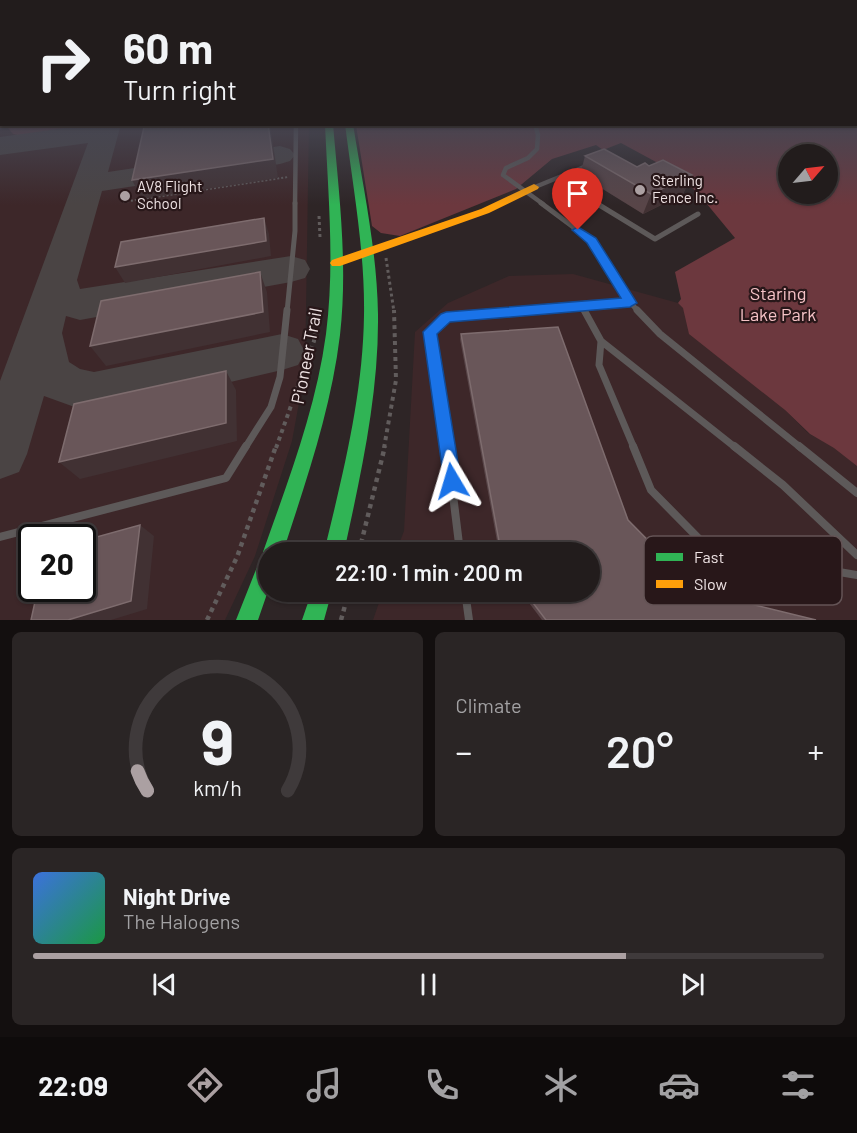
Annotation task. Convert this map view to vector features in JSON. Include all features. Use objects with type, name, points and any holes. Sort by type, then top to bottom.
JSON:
[{"type":"main road","name":"Pioneer Trail","points":[[276,542],[302,464],[333,336],[336,263],[330,147]]},
{"type":"main road","points":[[336,542],[362,427],[371,336],[366,253],[352,147]]},
{"type":"main road","points":[[336,263],[485,211],[529,190]]},
{"type":"main road","points":[[246,620],[258,589]]},
{"type":"main road","points":[[314,620],[319,602]]},
{"type":"lane","points":[[0,537],[226,478],[271,407],[280,377],[295,231],[296,147]]},
{"type":"lane","points":[[539,147],[537,152],[504,171],[503,175],[509,181],[529,190],[592,241],[630,303],[660,334],[857,493]]},
{"type":"lane","points":[[529,190],[599,161]]},
{"type":"lane","points":[[557,178],[655,239],[698,214]]},
{"type":"lane","points":[[459,542],[443,411],[430,332],[446,318],[630,303]]},
{"type":"lane","points":[[582,307],[600,341],[783,486],[837,536]]},
{"type":"lane","points":[[600,341],[599,365],[651,490],[696,536]]},
{"type":"lane","points":[[842,541],[857,555]]},
{"type":"lane","points":[[842,572],[857,575]]},
{"type":"lane","points":[[467,602],[469,620]]},
{"type":"path","points":[[123,202],[295,176]]},
{"type":"path","points":[[341,620],[346,602]]},
{"type":"shaded area","points":[[0,147],[309,147],[305,370],[292,441],[255,556],[225,620],[0,620]]},
{"type":"shaded area","points":[[573,274],[678,303],[808,433],[857,460],[857,620],[373,620],[379,602],[600,602],[600,542],[400,542],[404,531],[415,332],[448,303],[509,276]]},
{"type":"green space","name":"Staring Lake Park","points":[[359,147],[590,147],[552,159],[516,189],[400,236],[381,233],[372,226]]},
{"type":"green space","name":"Staring Lake Park","points":[[628,147],[778,147],[778,204],[838,204],[838,147],[857,147],[857,466],[834,448],[810,434],[785,410],[689,334],[683,308],[678,303],[681,299],[675,272],[735,238],[697,192],[669,169]]},
{"type":"building","points":[[139,147],[271,147],[273,159],[132,180]]},
{"type":"building","points":[[604,149],[637,167],[645,163],[649,166],[663,160],[692,175],[651,194],[585,156]]},
{"type":"building","points":[[264,218],[266,241],[115,267],[121,242]]},
{"type":"building","points":[[260,272],[263,312],[90,346],[101,301]]},
{"type":"building","points":[[558,327],[628,520],[644,536],[644,605],[755,605],[816,620],[546,620],[532,602],[600,602],[600,542],[499,542],[461,334]]},
{"type":"building","points":[[226,371],[226,423],[59,462],[74,404]]},
{"type":"building","points":[[140,525],[131,601],[68,620],[31,620],[35,602],[96,602],[96,537]]},
{"type":"taxiway","points":[[0,454],[100,147]]},
{"type":"taxiway","points":[[89,184],[280,155]]},
{"type":"taxiway","points":[[57,280],[58,291],[62,297],[80,305],[291,269]]},
{"type":"taxiway","points":[[40,333],[44,359],[52,375],[68,385],[94,393],[282,352]]},
{"type":"traffic: fast","points":[[276,542],[316,417],[333,333],[336,254],[330,147]]},
{"type":"traffic: fast","points":[[336,542],[359,434],[370,344],[369,266],[352,147]]},
{"type":"traffic: fast","points":[[247,620],[258,591]]},
{"type":"traffic: fast","points":[[313,620],[319,602]]},
{"type":"traffic: slow","points":[[336,263],[485,211],[534,187]]},
{"type":"place","name":"Sterling Fence Inc.","points":[[640,190]]},
{"type":"place","name":"AV8 Flight School","points":[[125,196]]},
{"type":"route","points":[[452,481],[430,332],[446,318],[630,303],[592,241],[578,230]]}]
